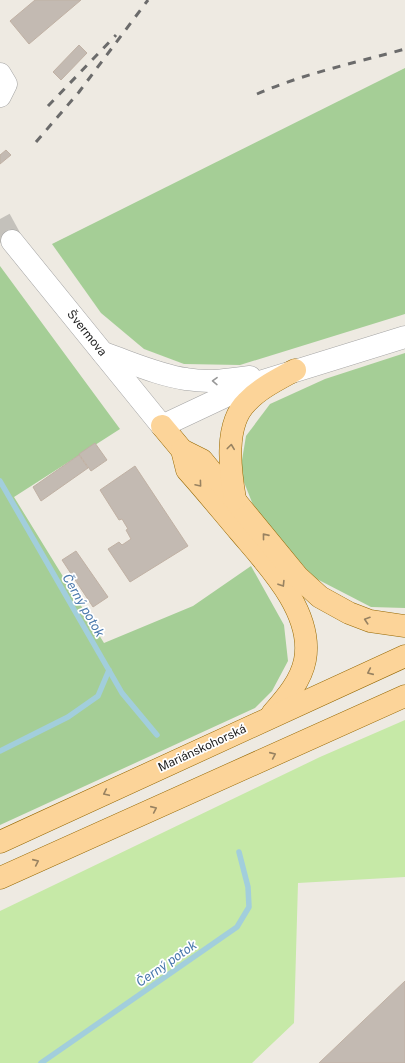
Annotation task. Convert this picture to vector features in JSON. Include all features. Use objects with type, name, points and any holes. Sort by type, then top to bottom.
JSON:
[{"type":"main road","points":[[235,500],[229,458],[239,412],[245,403],[254,395],[295,370]]},
{"type":"main road","points":[[162,426],[182,450],[202,460],[298,577],[320,597],[349,613],[370,621],[405,626]]},
{"type":"main road","points":[[182,450],[187,470],[274,572],[300,617],[305,633],[306,650],[302,670],[294,686],[268,718]]},
{"type":"main road","name":"Mariánskohorská","points":[[0,842],[405,656]]},
{"type":"main road","points":[[0,878],[405,696]]},
{"type":"main road","points":[[365,714],[405,705]]},
{"type":"street","points":[[0,74],[6,84],[0,96]]},
{"type":"street","name":"Švermova","points":[[12,241],[162,426]]},
{"type":"street","points":[[162,426],[247,386],[405,337]]},
{"type":"street","points":[[103,353],[174,377],[197,380],[224,381],[295,370]]},
{"type":"green space","points":[[405,68],[405,314],[240,365],[184,364],[144,349],[101,313],[52,244]]},
{"type":"green space","points":[[0,266],[120,429],[14,497],[104,643],[193,606],[251,566],[284,625],[288,661],[272,691],[255,708],[0,825]]},
{"type":"green space","points":[[405,353],[405,608],[371,607],[313,577],[255,510],[240,472],[246,436],[270,404],[325,379]]},
{"type":"green space","points":[[405,720],[405,877],[298,883],[294,1023],[252,1063],[0,1063],[0,911],[320,757]]},
{"type":"building","points":[[35,0],[81,0],[29,44],[10,21]]},
{"type":"building","points":[[79,45],[87,53],[61,80],[53,72]]},
{"type":"building","points":[[6,150],[11,155],[0,164],[0,155]]},
{"type":"building","points":[[95,443],[107,460],[91,471],[79,454]]},
{"type":"building","points":[[79,455],[88,468],[41,501],[33,487]]},
{"type":"building","points":[[135,466],[188,546],[130,582],[108,549],[119,542],[122,545],[131,539],[126,530],[128,529],[122,519],[119,520],[100,490]]},
{"type":"building","points":[[76,551],[108,597],[93,607],[62,560]]},
{"type":"building","points":[[405,981],[405,1063],[319,1063]]},
{"type":"waterway","name":"Černý potok","points":[[0,481],[122,693],[157,735]]},
{"type":"waterway","points":[[0,751],[68,717],[98,696],[109,670]]},
{"type":"waterway","name":"Černý potok","points":[[41,1063],[237,927],[249,907],[248,887],[239,852]]},
{"type":"tunnel","points":[[0,219],[12,241]]},
{"type":"railway","points":[[36,142],[79,92],[148,0]]},
{"type":"railway","points":[[48,106],[116,35]]},
{"type":"railway","points":[[257,94],[312,74],[405,49]]}]
